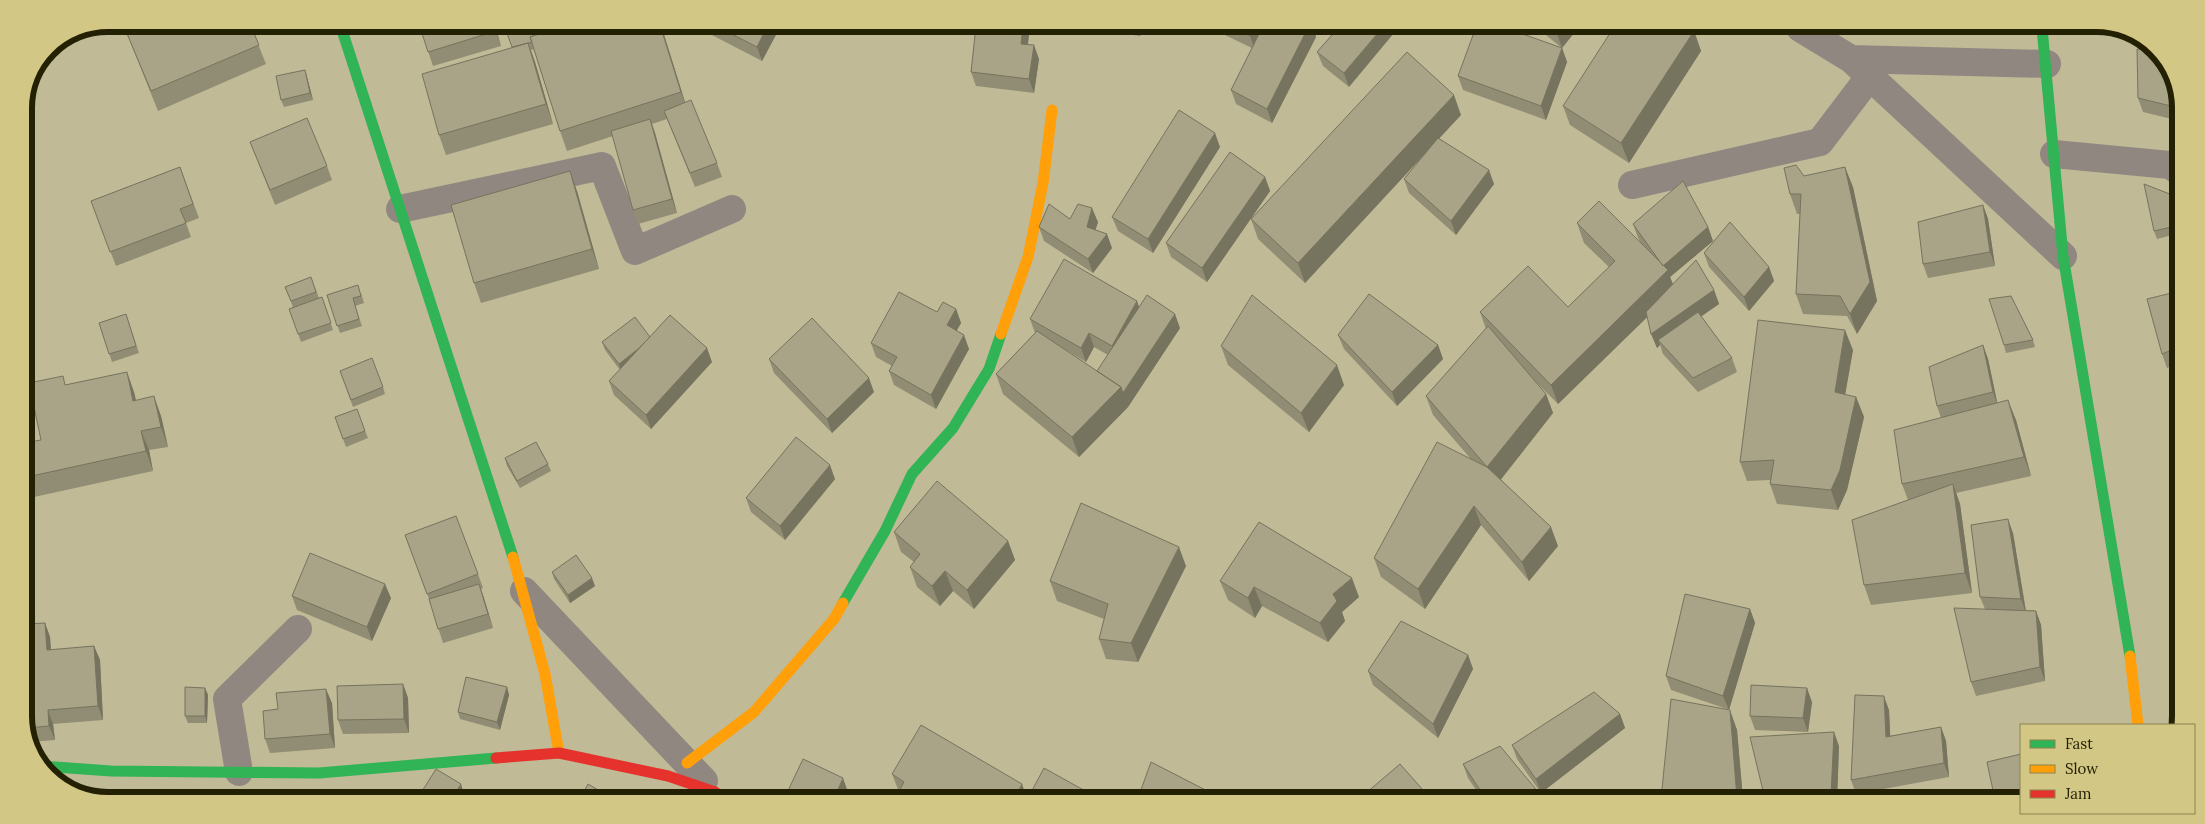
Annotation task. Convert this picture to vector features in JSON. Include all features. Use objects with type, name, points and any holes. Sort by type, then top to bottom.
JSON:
[{"type":"street","points":[[343,32],[524,591],[544,674],[559,753]]},
{"type":"street","points":[[1806,32],[1860,68],[2063,256]]},
{"type":"street","points":[[2043,32],[2047,64],[2063,256],[2126,624],[2138,724]]},
{"type":"street","points":[[1860,68],[2047,64]]},
{"type":"street","points":[[1632,185],[1820,142],[1860,68]]},
{"type":"street","points":[[687,763],[754,712],[834,619],[885,532],[912,474],[953,428],[989,369],[1028,257],[1043,183],[1052,110]]},
{"type":"street","points":[[2054,154],[2172,166]]},
{"type":"street","points":[[400,209],[602,166],[634,251],[732,209]]},
{"type":"street","points":[[524,591],[716,792]]},
{"type":"street","points":[[239,772],[227,699],[298,629]]},
{"type":"street","points":[[53,767],[110,771],[319,773],[559,753],[668,776],[712,792]]},
{"type":"building","points":[[126,32],[253,32],[259,45],[151,91]]},
{"type":"building","points":[[422,32],[493,32],[428,52]]},
{"type":"building","points":[[507,32],[532,32],[533,36],[530,37],[532,42],[512,47]]},
{"type":"building","points":[[545,32],[662,32],[681,92],[560,131],[530,37]]},
{"type":"building","points":[[728,32],[764,32],[757,47]]},
{"type":"building","points":[[975,32],[1022,32],[1021,44],[1034,45],[1029,79],[971,72]]},
{"type":"building","points":[[1242,32],[1252,32],[1250,36]]},
{"type":"building","points":[[1260,32],[1306,32],[1267,109],[1231,90]]},
{"type":"building","points":[[1335,32],[1379,32],[1344,73],[1317,52]]},
{"type":"building","points":[[1474,32],[1517,32],[1562,48],[1541,106],[1458,76]]},
{"type":"building","points":[[1611,32],[1693,32],[1621,143],[1563,106]]},
{"type":"building","points":[[528,43],[546,104],[439,135],[422,74]]},
{"type":"building","points":[[2137,49],[2144,49],[2157,62],[2162,70],[2170,89],[2172,106],[2138,98]]},
{"type":"building","points":[[1407,52],[1454,95],[1298,263],[1251,219]]},
{"type":"building","points":[[305,70],[310,93],[281,100],[276,76]]},
{"type":"building","points":[[691,100],[717,163],[690,173],[664,111]]},
{"type":"building","points":[[1179,110],[1215,133],[1148,239],[1112,217]]},
{"type":"building","points":[[307,118],[327,166],[270,190],[250,142]]},
{"type":"building","points":[[650,119],[672,199],[633,210],[611,131]]},
{"type":"building","points":[[1438,138],[1489,170],[1451,221],[1404,179]]},
{"type":"building","points":[[1230,152],[1265,177],[1202,268],[1166,243]]},
{"type":"building","points":[[1796,165],[1804,176],[1845,167],[1870,282],[1850,314],[1840,296],[1796,294],[1801,194],[1790,194],[1784,168]]},
{"type":"building","points":[[180,167],[193,204],[180,209],[186,223],[110,252],[91,201]]},
{"type":"building","points":[[570,171],[592,249],[474,283],[451,205]]},
{"type":"building","points":[[1683,181],[1708,227],[1663,266],[1633,224]]},
{"type":"building","points":[[2144,184],[2172,195],[2172,227],[2154,231]]},
{"type":"building","points":[[1599,201],[1668,270],[1551,385],[1480,312],[1528,266],[1568,307],[1615,261],[1577,223]]},
{"type":"building","points":[[1049,204],[1070,219],[1078,204],[1092,208],[1087,227],[1107,234],[1088,259],[1039,227]]},
{"type":"building","points":[[1983,205],[1990,252],[1923,264],[1918,222]]},
{"type":"building","points":[[1730,222],[1769,267],[1744,297],[1704,253]]},
{"type":"building","points":[[1064,259],[1137,301],[1112,346],[1089,333],[1081,348],[1030,319]]},
{"type":"building","points":[[1696,260],[1714,290],[1651,334],[1646,312]]},
{"type":"building","points":[[311,277],[316,292],[291,301],[285,287]]},
{"type":"building","points":[[358,285],[361,296],[353,298],[359,319],[337,326],[327,295]]},
{"type":"building","points":[[899,292],[937,312],[943,302],[956,309],[947,325],[964,335],[931,395],[889,371],[897,357],[871,343]]},
{"type":"building","points":[[2172,293],[2172,350],[2162,354],[2147,299]]},
{"type":"building","points":[[1369,294],[1438,345],[1392,392],[1338,335]]},
{"type":"building","points":[[1147,295],[1175,314],[1123,393],[1121,387],[1097,371]]},
{"type":"building","points":[[1252,295],[1337,365],[1301,413],[1221,346]]},
{"type":"building","points":[[2011,296],[2033,340],[2004,345],[1989,299]]},
{"type":"building","points":[[322,297],[331,323],[298,334],[289,309]]},
{"type":"building","points":[[1698,312],[1732,358],[1693,378],[1658,340]]},
{"type":"building","points":[[126,314],[136,346],[109,354],[99,323]]},
{"type":"building","points":[[670,315],[707,348],[646,415],[609,381]]},
{"type":"building","points":[[635,317],[650,337],[619,364],[602,342]]},
{"type":"building","points":[[812,318],[869,378],[827,419],[769,359]]},
{"type":"building","points":[[1758,320],[1845,330],[1835,392],[1856,397],[1840,470],[1831,490],[1770,484],[1774,460],[1740,462]]},
{"type":"building","points":[[1488,326],[1546,394],[1487,467],[1426,396]]},
{"type":"building","points":[[1037,331],[1121,387],[1072,437],[996,374]]},
{"type":"building","points":[[1983,345],[1993,392],[1937,406],[1929,367]]},
{"type":"building","points":[[372,358],[383,387],[351,400],[340,371]]},
{"type":"building","points":[[127,372],[133,401],[154,396],[161,427],[141,431],[146,451],[33,476],[33,441],[41,440],[32,400],[32,382],[63,376],[65,385]]},
{"type":"building","points":[[2008,400],[2024,457],[1902,484],[1894,430]]},
{"type":"building","points":[[357,409],[365,431],[343,439],[335,417]]},
{"type":"building","points":[[796,437],[830,465],[780,526],[746,498]]},
{"type":"building","points":[[536,442],[548,464],[517,481],[505,458]]},
{"type":"building","points":[[1437,442],[1487,467],[1551,527],[1522,562],[1474,506],[1418,589],[1374,558]]},
{"type":"building","points":[[937,481],[1008,541],[967,590],[945,571],[932,586],[910,567],[920,554],[894,532]]},
{"type":"building","points":[[1953,484],[1965,573],[1864,585],[1852,520]]},
{"type":"building","points":[[1081,503],[1179,547],[1131,643],[1099,639],[1108,604],[1050,581]]},
{"type":"building","points":[[456,516],[478,574],[427,594],[405,535]]},
{"type":"building","points":[[2008,519],[2021,599],[1980,597],[1971,525]]},
{"type":"building","points":[[1259,522],[1352,578],[1333,594],[1337,601],[1320,623],[1254,587],[1248,598],[1220,581]]},
{"type":"building","points":[[310,553],[385,584],[367,627],[292,596]]},
{"type":"building","points":[[576,555],[592,578],[568,595],[552,572]]},
{"type":"building","points":[[479,584],[488,614],[438,629],[429,599]]},
{"type":"building","points":[[1685,594],[1750,609],[1723,696],[1666,676]]},
{"type":"building","points":[[1954,608],[2036,611],[2040,667],[1971,682]]},
{"type":"building","points":[[1401,621],[1468,655],[1433,724],[1368,671]]},
{"type":"building","points":[[45,623],[47,650],[94,646],[98,706],[48,710],[49,726],[34,727],[33,624]]},
{"type":"building","points":[[466,677],[507,687],[497,722],[458,712]]},
{"type":"building","points":[[403,684],[404,719],[338,720],[337,686]]},
{"type":"building","points":[[1751,685],[1807,688],[1803,718],[1750,716]]},
{"type":"building","points":[[185,687],[205,688],[205,716],[185,716]]},
{"type":"building","points":[[326,689],[330,734],[265,739],[263,711],[278,709],[276,693]]},
{"type":"building","points":[[1594,692],[1620,714],[1536,779],[1512,745]]},
{"type":"building","points":[[1855,695],[1884,696],[1886,737],[1941,727],[1944,763],[1851,780]]},
{"type":"building","points":[[1671,699],[1730,710],[1737,792],[1662,792]]},
{"type":"building","points":[[921,725],[1022,784],[1018,792],[898,792],[904,782],[892,774]]},
{"type":"building","points":[[1834,732],[1831,792],[1763,792],[1750,737]]},
{"type":"building","points":[[1500,746],[1538,792],[1481,792],[1463,764]]},
{"type":"building","points":[[2020,754],[2020,792],[1993,792],[1987,762]]},
{"type":"building","points":[[803,759],[843,778],[837,792],[787,792]]},
{"type":"building","points":[[1151,762],[1209,792],[1140,792]]},
{"type":"building","points":[[1400,764],[1425,792],[1367,792]]},
{"type":"building","points":[[1044,768],[1087,792],[1031,792]]},
{"type":"building","points":[[436,769],[461,784],[456,792],[422,792]]},
{"type":"building","points":[[588,784],[602,792],[584,792]]},
{"type":"traffic: fast","points":[[343,32],[513,557]]},
{"type":"traffic: fast","points":[[2042,32],[2063,256],[2130,656]]},
{"type":"traffic: fast","points":[[843,603],[885,531],[912,474],[953,428],[989,369],[1001,334]]},
{"type":"traffic: fast","points":[[53,767],[111,771],[319,773],[496,758]]},
{"type":"traffic: slow","points":[[1001,334],[1028,257],[1043,183],[1052,110]]},
{"type":"traffic: slow","points":[[513,557],[545,674],[559,753]]},
{"type":"traffic: slow","points":[[687,763],[754,712],[834,619],[843,603]]},
{"type":"traffic: slow","points":[[2130,656],[2138,724]]},
{"type":"traffic: jam","points":[[496,758],[559,753],[668,776],[715,792]]}]
